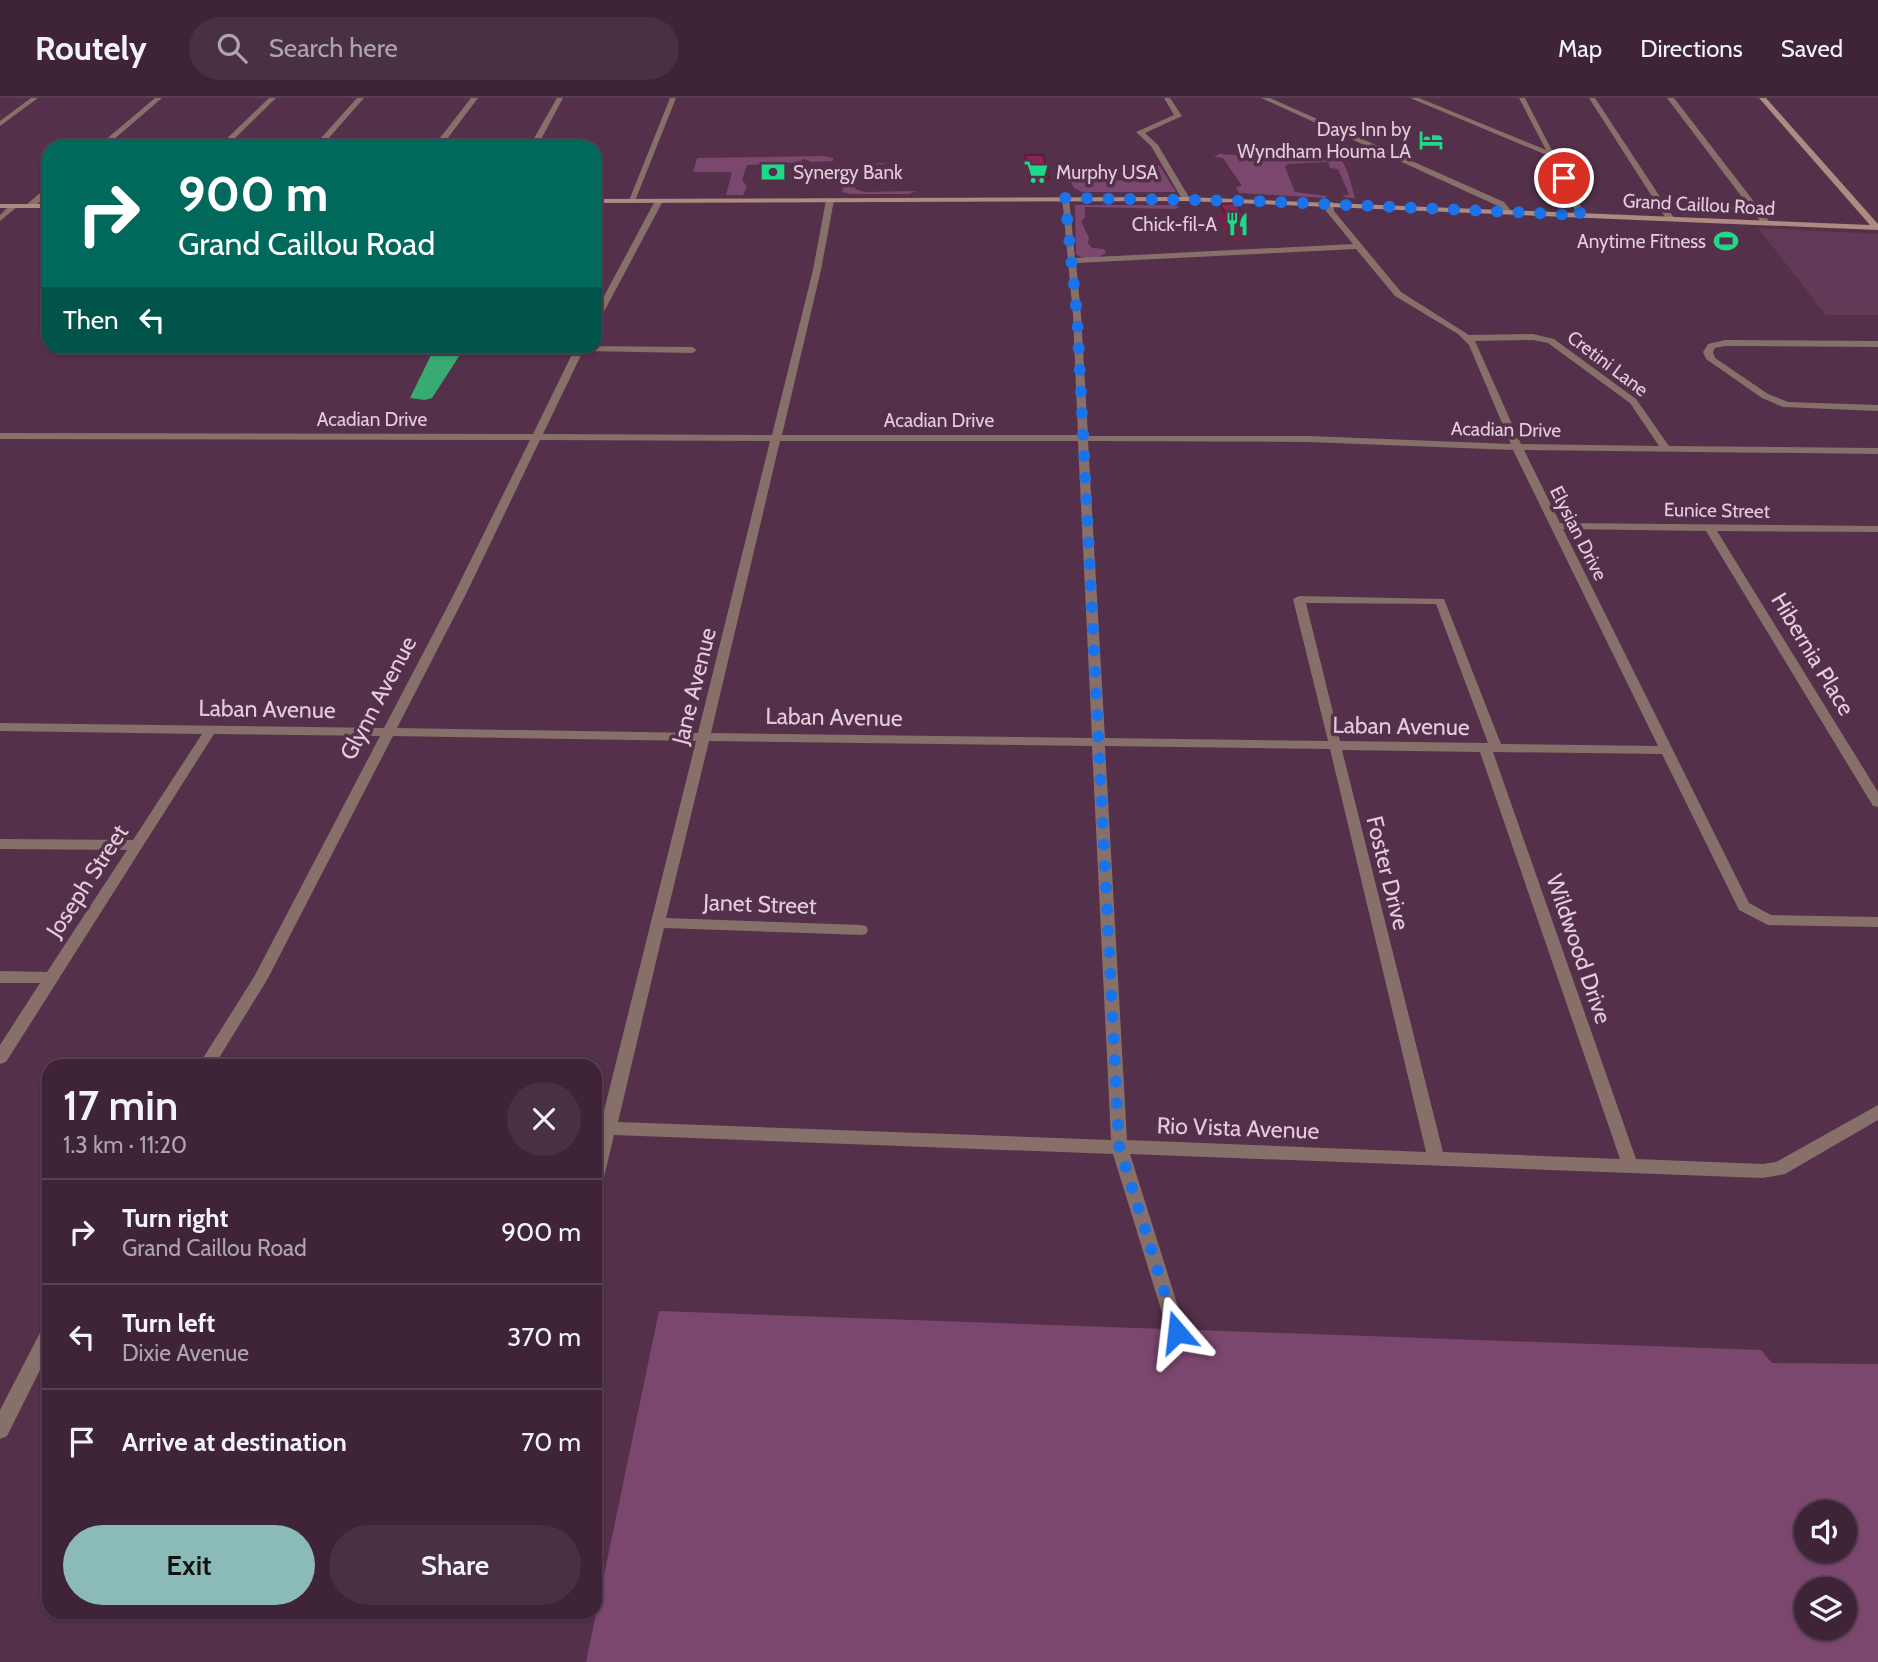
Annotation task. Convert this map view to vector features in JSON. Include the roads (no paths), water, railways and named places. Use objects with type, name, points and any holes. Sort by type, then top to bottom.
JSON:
[{"type":"main road","points":[[1762,98],[1877,228]]},
{"type":"main road","points":[[1772,98],[1878,216]]},
{"type":"main road","name":"Grand Caillou Road","points":[[602,201],[1186,199],[1877,228]]},
{"type":"main road","points":[[0,206],[42,206]]},
{"type":"street","points":[[0,124],[35,98]]},
{"type":"street","points":[[109,140],[159,98]]},
{"type":"street","points":[[229,140],[273,98]]},
{"type":"street","points":[[323,140],[361,98]]},
{"type":"street","points":[[442,140],[475,98]]},
{"type":"street","points":[[537,140],[560,98]]},
{"type":"street","points":[[631,201],[673,98]]},
{"type":"street","points":[[1167,98],[1178,116],[1140,132],[1154,145],[1186,199]]},
{"type":"street","points":[[1264,98],[1501,204],[1508,212]]},
{"type":"street","points":[[1413,98],[1552,155]]},
{"type":"street","points":[[1522,98],[1581,215]]},
{"type":"street","points":[[1592,98],[1670,219]]},
{"type":"street","points":[[1670,98],[1766,223]]},
{"type":"street","points":[[30,206],[42,196]]},
{"type":"street","points":[[1065,198],[1084,438],[1119,1146],[1177,1332]]},
{"type":"street","name":"Jane Avenue","points":[[602,1152],[817,270],[830,200]]},
{"type":"street","points":[[602,308],[659,201]]},
{"type":"street","points":[[1330,204],[1329,211],[1404,299],[1468,338]]},
{"type":"street","points":[[0,219],[14,206]]},
{"type":"street","points":[[1071,261],[1359,246]]},
{"type":"street","name":"Cretini Lane","points":[[1468,338],[1532,337],[1551,341],[1633,401],[1666,448]]},
{"type":"street","name":"Elysian Drive","points":[[1468,338],[1475,348],[1517,447],[1744,906],[1768,920],[1878,922]]},
{"type":"street","points":[[1878,344],[1725,343],[1711,346],[1708,352],[1711,359],[1765,396],[1786,405],[1878,408]]},
{"type":"street","points":[[602,348],[692,350]]},
{"type":"street","name":"Glynn Avenue","points":[[210,1059],[260,980],[539,436],[578,354]]},
{"type":"street","name":"Acadian Drive","points":[[0,436],[1309,439],[1517,447],[1878,451]]},
{"type":"street","name":"Eunice Street","points":[[1556,526],[1873,529]]},
{"type":"street","name":"Hibernia Place","points":[[1710,528],[1872,785],[1878,803]]},
{"type":"street","points":[[1873,529],[1878,542]]},
{"type":"street","name":"Foster Drive","points":[[1436,1157],[1299,599],[1440,601]]},
{"type":"street","name":"Wildwood Drive","points":[[1440,601],[1630,1165]]},
{"type":"street","name":"Laban Avenue","points":[[0,727],[1668,750]]},
{"type":"street","name":"Joseph Street","points":[[0,1058],[211,729]]},
{"type":"street","points":[[0,844],[137,845]]},
{"type":"street","name":"Janet Street","points":[[657,923],[861,930]]},
{"type":"street","points":[[0,977],[52,978]]},
{"type":"street","name":"Rio Vista Avenue","points":[[608,1128],[1763,1171],[1779,1169],[1878,1112]]},
{"type":"street","points":[[0,1430],[42,1347]]},
{"type":"place","name":"Days Inn by Wyndham Houma LA","points":[[1431,140]]},
{"type":"place","name":"Synergy Bank","points":[[773,172]]},
{"type":"place","name":"Murphy USA","points":[[1036,172]]},
{"type":"place","name":"Chick-fil-A","points":[[1237,224]]},
{"type":"place","name":"Anytime Fitness","points":[[1726,241]]}]
